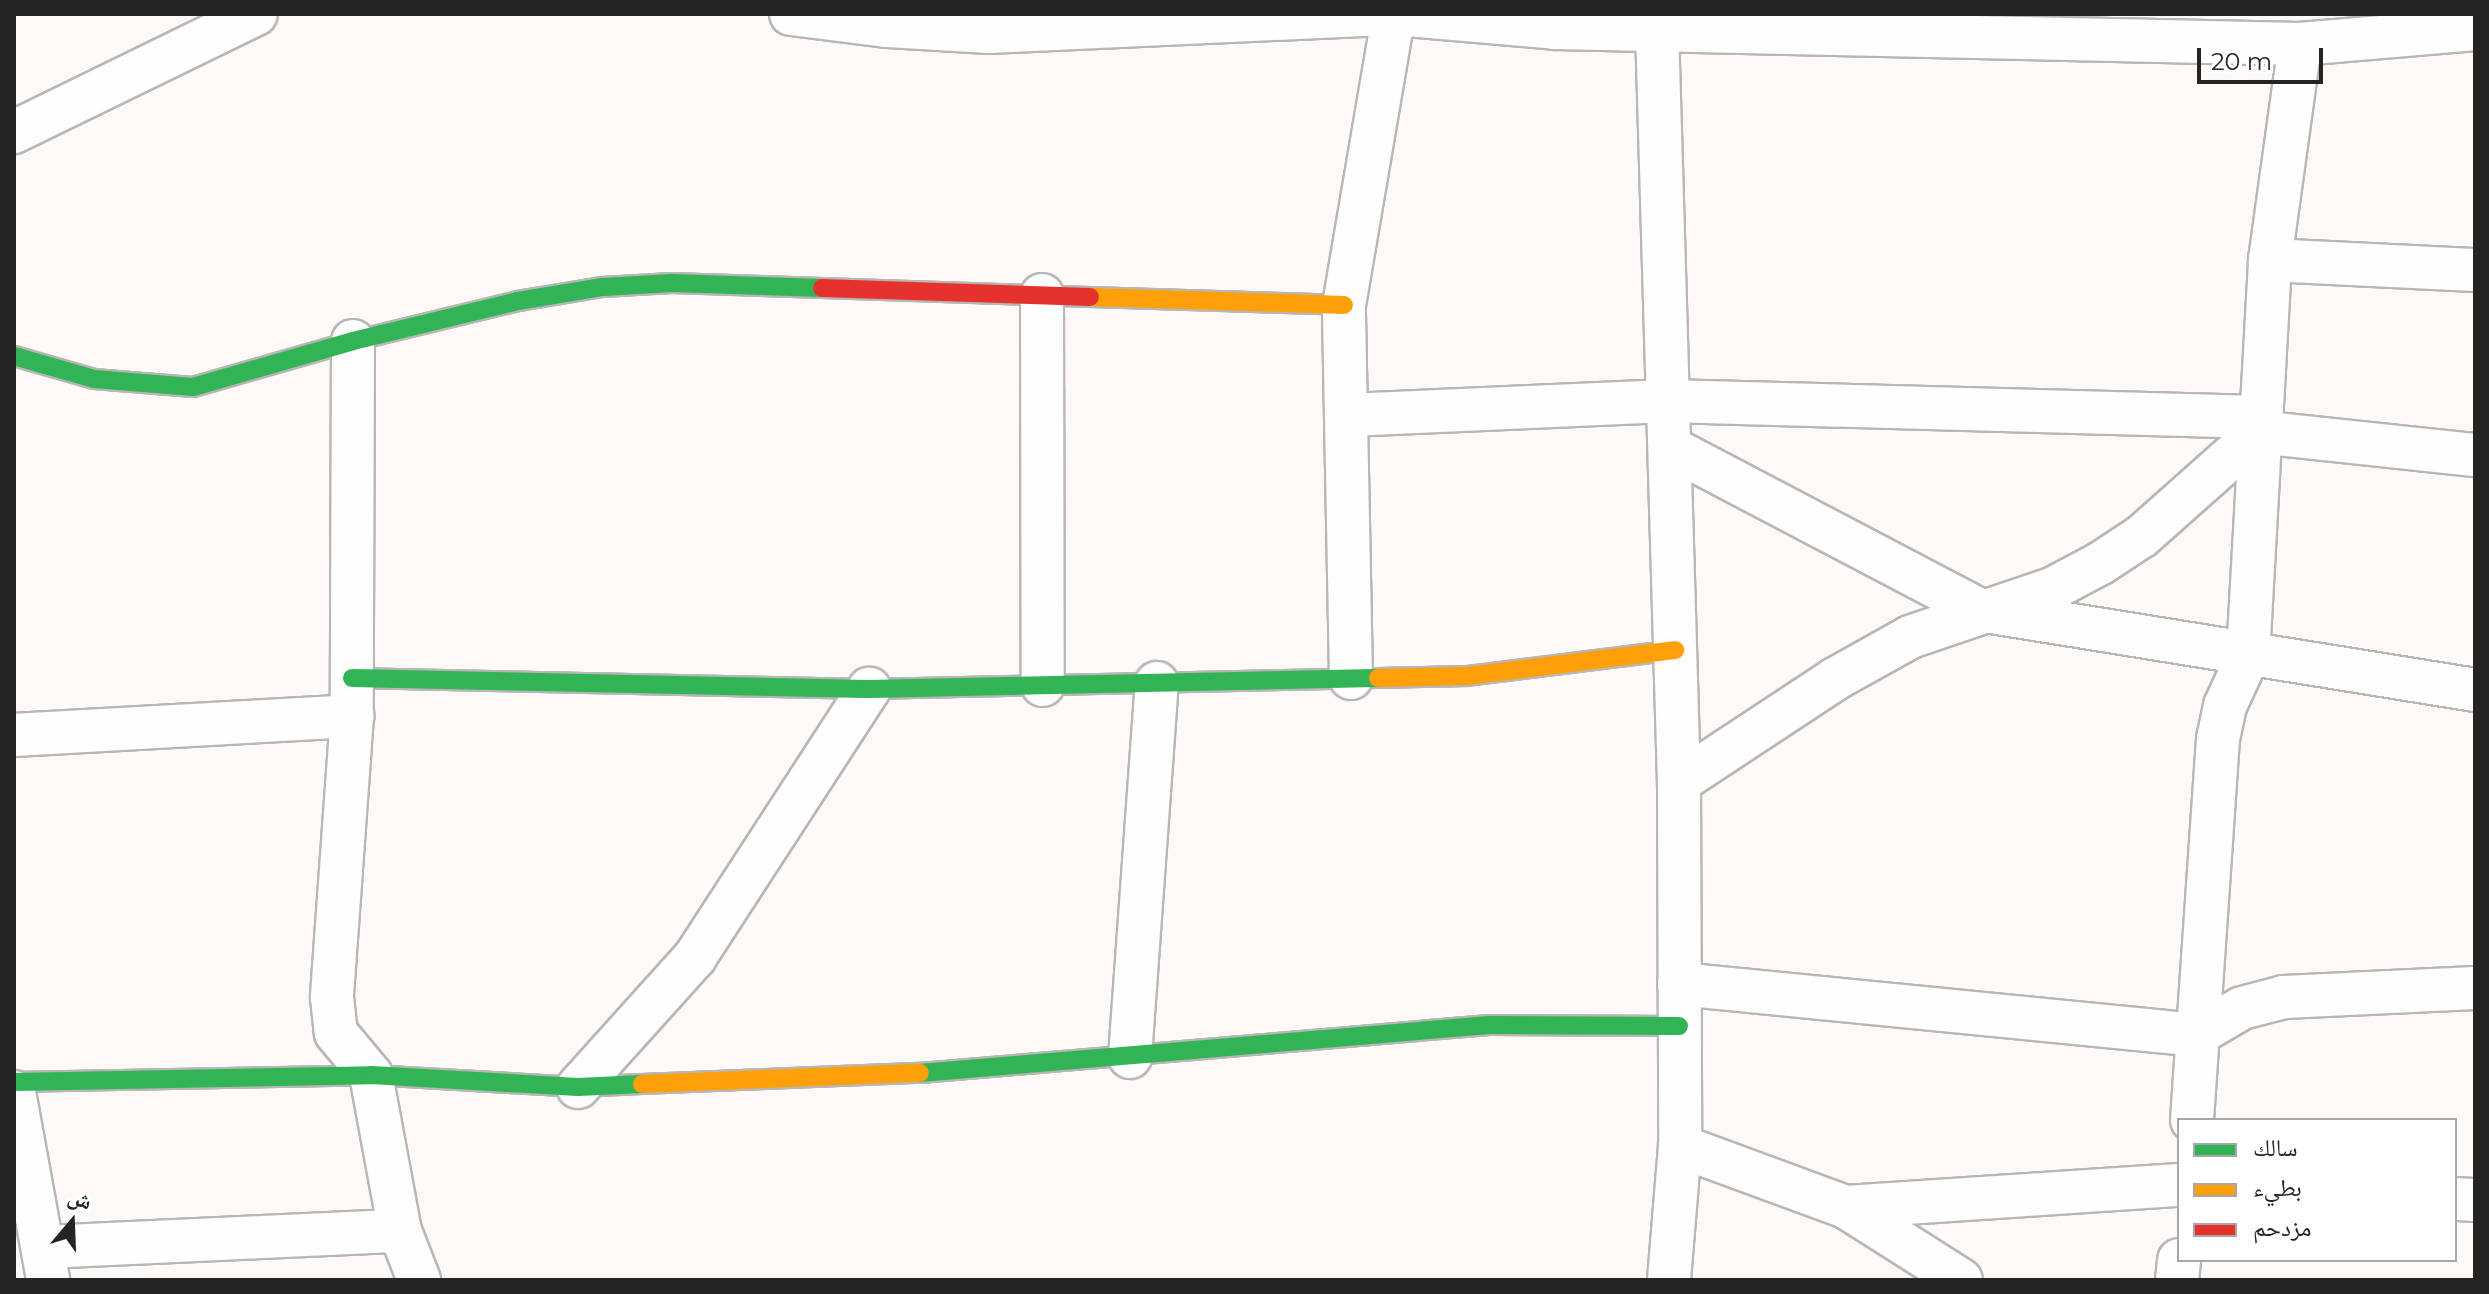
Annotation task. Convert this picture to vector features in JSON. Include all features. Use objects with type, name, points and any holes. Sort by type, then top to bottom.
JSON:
[{"type":"street","points":[[14,132],[256,14]]},
{"type":"street","points":[[791,14],[888,26],[989,32],[1168,19],[1393,14],[1657,28],[1931,24],[2300,44],[2462,24]]},
{"type":"street","points":[[1351,678],[1344,305],[1393,14]]},
{"type":"street","points":[[1649,1280],[1670,1262],[1680,1146],[1679,782],[1657,28]]},
{"type":"street","points":[[2192,1118],[2218,739],[2225,706],[2248,656],[2270,260],[2300,44]]},
{"type":"street","points":[[2270,260],[2475,270]]},
{"type":"street","points":[[14,356],[94,379],[193,387],[353,341],[518,301],[603,287],[672,283],[1344,305]]},
{"type":"street","points":[[1042,295],[1043,685]]},
{"type":"street","points":[[353,341],[352,697],[332,997],[336,1033],[371,1075],[400,1231],[419,1280]]},
{"type":"street","points":[[1348,415],[1667,401],[2259,425],[2475,455]]},
{"type":"street","points":[[1679,782],[1835,679],[1910,637],[1979,610],[2052,589],[2101,563],[2142,536],[2259,425]]},
{"type":"street","points":[[1671,448],[1979,610],[2248,656],[2475,690]]},
{"type":"street","points":[[14,735],[352,697],[1467,676],[1675,650]]},
{"type":"street","points":[[1130,1057],[1157,683]]},
{"type":"street","points":[[578,1087],[695,957],[869,689]]},
{"type":"street","points":[[1679,984],[2196,1035],[2242,1008],[2284,997],[2475,988]]},
{"type":"street","points":[[14,1082],[371,1075],[578,1087],[973,1071],[1489,1025],[1679,1026]]},
{"type":"street","points":[[14,1092],[22,1182],[45,1264],[400,1231]]},
{"type":"street","points":[[1680,1146],[1846,1207],[1961,1280]]},
{"type":"street","points":[[1846,1207],[2177,1185]]},
{"type":"traffic: fast","points":[[14,356],[94,379],[193,387],[353,341],[518,301],[603,287],[672,283],[822,288]]},
{"type":"traffic: fast","points":[[352,678],[869,689],[1378,678]]},
{"type":"traffic: fast","points":[[920,1073],[1489,1025],[1679,1026]]},
{"type":"traffic: fast","points":[[14,1082],[371,1075],[578,1087],[642,1084]]},
{"type":"traffic: slow","points":[[1090,297],[1344,305]]},
{"type":"traffic: slow","points":[[1378,678],[1467,676],[1675,650]]},
{"type":"traffic: slow","points":[[642,1084],[920,1073]]},
{"type":"traffic: jam","points":[[822,288],[1090,297]]}]
